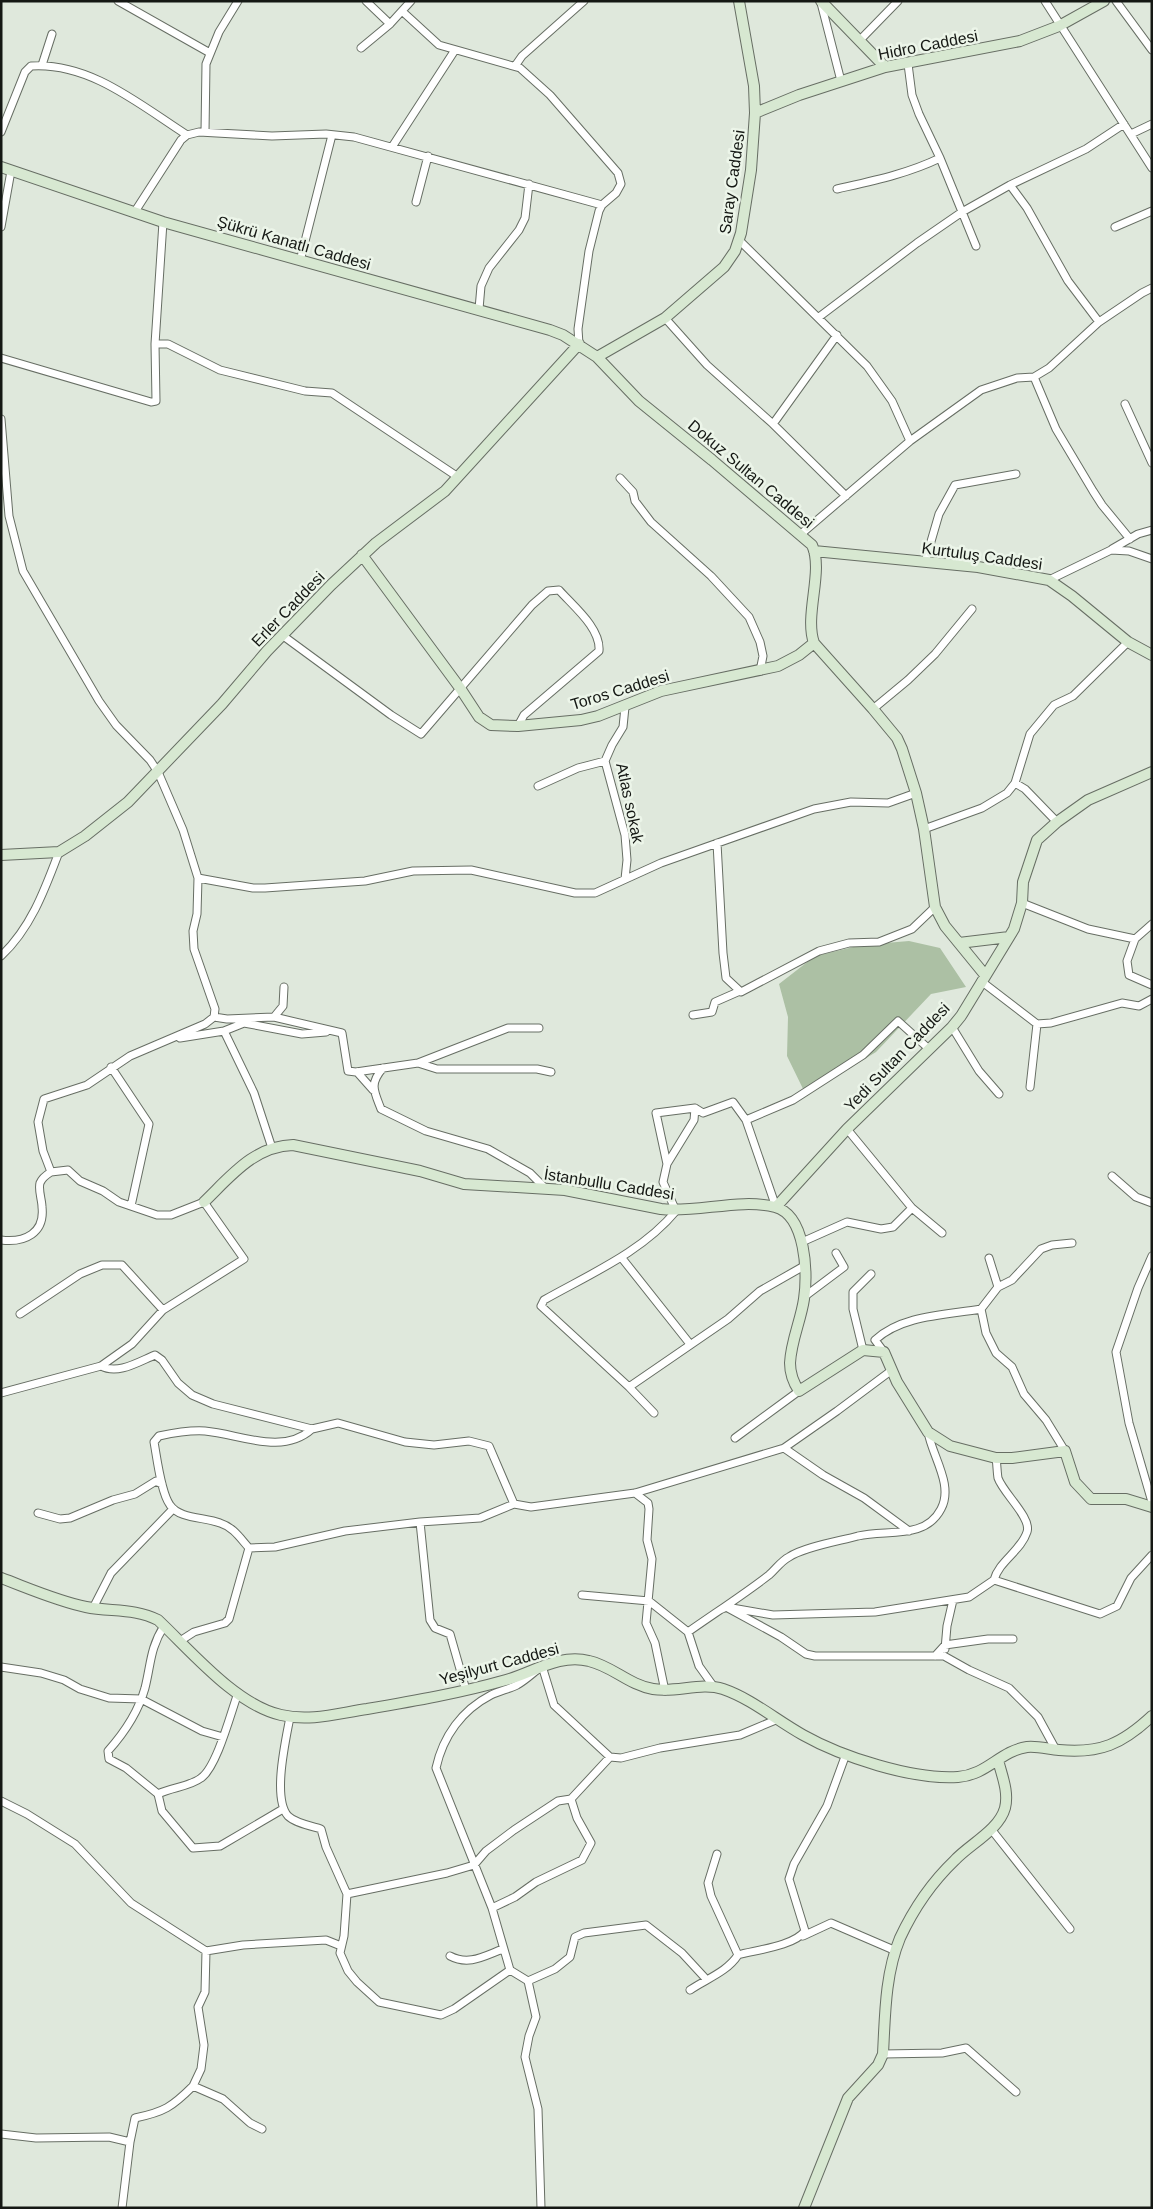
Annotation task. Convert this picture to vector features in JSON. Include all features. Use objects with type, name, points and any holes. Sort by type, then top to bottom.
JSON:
[{"type":"street","points":[[118,1],[210,53]]},
{"type":"street","points":[[205,132],[206,64],[219,32],[238,1]]},
{"type":"street","points":[[366,1],[390,24]]},
{"type":"street","points":[[361,48],[390,24],[412,1]]},
{"type":"street","points":[[515,66],[522,56],[569,17],[584,1]]},
{"type":"street","name":"Saray Caddesi","points":[[597,357],[665,318],[724,267],[731,259],[740,241],[749,188],[755,113],[751,66],[739,1]]},
{"type":"street","points":[[860,40],[898,1]]},
{"type":"street","points":[[1045,1],[1059,26],[1152,168]]},
{"type":"street","name":"Hidro Caddesi","points":[[755,113],[841,81],[885,68],[1020,41],[1059,26],[1104,1]]},
{"type":"street","points":[[1116,1],[1141,38],[1152,50]]},
{"type":"street","points":[[821,2],[860,40],[885,68]]},
{"type":"street","points":[[821,2],[841,81]]},
{"type":"street","points":[[403,12],[439,46],[520,68],[550,95],[618,173],[621,184],[616,193],[602,205],[589,251],[578,329],[579,344]]},
{"type":"street","points":[[42,65],[52,34]]},
{"type":"street","points":[[392,147],[455,50]]},
{"type":"street","points":[[908,64],[915,104],[940,158],[976,246]]},
{"type":"street","points":[[1,132],[26,72],[31,66],[42,65],[82,72],[107,85],[188,136]]},
{"type":"street","points":[[819,317],[910,248],[962,212],[1010,186],[1079,153],[1124,124]]},
{"type":"street","points":[[1131,134],[1152,124]]},
{"type":"street","points":[[134,213],[181,140],[188,136],[205,132],[272,136],[332,135],[354,137],[602,205]]},
{"type":"street","points":[[300,261],[332,135]]},
{"type":"street","points":[[416,202],[428,156]]},
{"type":"street","points":[[837,189],[893,176],[922,167],[940,158]]},
{"type":"street","points":[[1,227],[6,169]]},
{"type":"street","name":"Şükrü Kanatlı Caddesi","points":[[6,169],[163,222],[374,282],[479,308],[550,330],[579,344]]},
{"type":"street","points":[[479,308],[481,286],[490,268],[519,230],[525,218],[529,184]]},
{"type":"street","points":[[1010,186],[1027,208],[1068,281],[1099,322]]},
{"type":"street","points":[[1115,227],[1152,211]]},
{"type":"street","points":[[1,358],[151,402],[156,401],[155,344],[163,222]]},
{"type":"street","points":[[740,241],[867,366],[892,401],[910,441]]},
{"type":"street","points":[[801,534],[910,441],[981,390],[1017,378],[1034,377],[1049,368],[1099,322],[1152,288]]},
{"type":"street","points":[[665,318],[707,365],[773,424],[846,496]]},
{"type":"street","points":[[773,424],[837,335]]},
{"type":"street","points":[[155,344],[168,344],[220,370],[305,391],[332,393],[458,477]]},
{"type":"street","name":"Dokuz Sultan Caddesi","points":[[579,344],[597,357],[639,401],[801,534],[814,551],[811,631],[814,644]]},
{"type":"street","name":"Erler Caddesi","points":[[1,855],[59,852],[78,841],[128,802],[222,704],[282,635],[362,555],[438,498],[579,344]]},
{"type":"street","points":[[1034,377],[1052,414],[1056,429],[1102,505],[1130,539]]},
{"type":"street","points":[[1126,404],[1152,463]]},
{"type":"street","points":[[1,420],[9,516],[23,571],[64,644],[116,725],[150,760],[158,772],[183,830],[198,878],[197,914],[193,930],[194,949],[215,1009],[214,1017],[205,1024],[130,1056],[87,1085],[44,1100],[38,1122],[43,1151],[51,1172]]},
{"type":"street","points":[[925,562],[939,514],[955,485],[1016,474]]},
{"type":"street","points":[[620,478],[633,492],[635,501],[651,522],[711,576],[749,617],[760,642],[763,656],[760,670]]},
{"type":"street","points":[[1,522],[9,516]]},
{"type":"street","points":[[1049,580],[1130,539],[1152,530]]},
{"type":"street","points":[[1111,550],[1129,551],[1152,559]]},
{"type":"street","name":"Kurtuluş Caddesi","points":[[814,551],[978,567],[1049,580],[1072,596],[1128,642],[1152,654]]},
{"type":"street","name":"Toros Caddesi","points":[[362,555],[460,688],[479,717],[485,722],[498,726],[581,720],[625,706],[661,691],[760,670],[788,662],[814,644]]},
{"type":"street","points":[[282,635],[421,734],[532,605],[548,591],[559,590],[598,637],[599,651],[524,715],[518,726]]},
{"type":"street","points":[[873,709],[908,680],[935,654],[972,609]]},
{"type":"street","points":[[924,829],[982,808],[1007,792],[1015,783],[1030,734],[1054,705],[1073,696],[1128,642]]},
{"type":"street","points":[[814,644],[897,738],[916,793],[924,829],[935,907],[942,922],[983,978],[1037,1024],[1051,1023],[1122,1003],[1139,1006],[1152,999]]},
{"type":"street","name":"Atlas sokak","points":[[625,706],[623,727],[612,745],[605,762],[625,835],[627,860],[625,879]]},
{"type":"street","points":[[538,786],[578,768],[605,762]]},
{"type":"street","name":"Yedi Sultan Caddesi","points":[[776,1207],[847,1129],[952,1027],[1009,937],[1020,915],[1023,882],[1037,840],[1057,822],[1095,796],[1152,772]]},
{"type":"street","points":[[1015,783],[1025,789],[1057,822]]},
{"type":"street","points":[[198,878],[254,888],[265,888],[365,881],[413,871],[471,870],[575,893],[595,893],[717,842],[814,808],[851,802],[888,803],[916,793]]},
{"type":"street","points":[[717,842],[722,953],[726,978],[740,991]]},
{"type":"street","points":[[1,956],[20,933],[41,900],[59,852]]},
{"type":"street","points":[[1022,903],[1088,929],[1135,940]]},
{"type":"street","points":[[693,1015],[712,1012],[715,1002],[741,992],[819,951],[849,943],[879,942],[912,929],[935,907]]},
{"type":"street","points":[[1152,924],[1135,940],[1127,961],[1128,975],[1152,985]]},
{"type":"street","points":[[958,944],[1009,937]]},
{"type":"street","points":[[274,1017],[283,1006],[284,987]]},
{"type":"street","points":[[214,1017],[227,1019],[274,1017],[331,1032]]},
{"type":"street","points":[[746,1120],[793,1100],[863,1055],[898,1021],[929,1049]]},
{"type":"street","points":[[167,1040],[224,1031],[244,1022],[302,1034],[342,1033],[348,1071],[357,1072],[418,1062],[508,1028],[539,1028]]},
{"type":"street","points":[[1030,1087],[1037,1024]]},
{"type":"street","points":[[952,1027],[979,1071],[999,1094]]},
{"type":"street","points":[[224,1031],[254,1094],[272,1148]]},
{"type":"street","points":[[418,1062],[437,1069],[537,1069],[550,1072]]},
{"type":"street","points":[[111,1068],[149,1124],[131,1206]]},
{"type":"street","points":[[374,1090],[375,1078],[383,1068]]},
{"type":"street","points":[[357,1072],[374,1090],[381,1109],[426,1131],[488,1149],[530,1173],[544,1188]]},
{"type":"street","points":[[667,1164],[656,1112],[695,1108],[703,1113],[733,1102],[746,1120],[776,1207],[790,1216],[802,1242],[804,1297],[790,1362],[794,1382],[799,1392]]},
{"type":"street","points":[[654,1413],[629,1387],[541,1306],[544,1300],[621,1257],[656,1234],[676,1211],[663,1182],[667,1164],[694,1120],[695,1108]]},
{"type":"street","points":[[847,1129],[912,1208],[942,1233]]},
{"type":"street","name":"İstanbullu Caddesi","points":[[204,1202],[245,1163],[281,1145],[302,1145],[464,1184],[544,1188],[582,1193],[634,1206],[676,1211],[737,1206],[776,1207]]},
{"type":"street","points":[[1,1240],[19,1239],[30,1236],[38,1230],[42,1222],[43,1209],[40,1184],[43,1177],[51,1172],[68,1170],[80,1181],[131,1206],[157,1215],[171,1215],[204,1202],[244,1259],[163,1310],[132,1344],[101,1366],[1,1394]]},
{"type":"street","points":[[1112,1176],[1136,1197],[1152,1203]]},
{"type":"street","points":[[802,1242],[847,1222],[881,1229],[893,1227],[912,1208]]},
{"type":"street","points":[[1064,1451],[1012,1458],[996,1458],[950,1446],[928,1432],[911,1408],[884,1352],[875,1340],[886,1330],[915,1320],[981,1309],[998,1287],[1012,1280],[1041,1249],[1052,1245],[1072,1243]]},
{"type":"street","points":[[804,1297],[844,1267],[836,1253]]},
{"type":"street","points":[[1152,1256],[1138,1288],[1116,1352],[1129,1422],[1152,1502]]},
{"type":"street","points":[[621,1257],[690,1344]]},
{"type":"street","points":[[989,1258],[998,1287]]},
{"type":"street","points":[[20,1314],[80,1274],[102,1265],[122,1265],[163,1310]]},
{"type":"street","points":[[629,1387],[728,1319],[760,1291],[804,1266]]},
{"type":"street","points":[[863,1350],[853,1309],[853,1292],[871,1274]]},
{"type":"street","points":[[981,1309],[986,1333],[996,1352],[1012,1368],[1024,1394],[1046,1420],[1064,1451],[1076,1482],[1091,1499],[1126,1499],[1152,1507]]},
{"type":"street","points":[[735,1438],[799,1392],[863,1350],[884,1352]]},
{"type":"street","points":[[101,1366],[108,1370],[122,1368],[155,1355],[162,1360],[178,1383],[192,1395],[213,1404],[312,1429],[338,1423],[405,1442],[434,1445],[469,1441],[489,1446],[514,1504]]},
{"type":"street","points":[[249,1548],[275,1547],[345,1531],[420,1522],[480,1518],[514,1504],[531,1507],[635,1493],[784,1448],[892,1370]]},
{"type":"street","points":[[249,1548],[234,1531],[220,1523],[188,1515],[173,1509],[168,1504],[154,1442],[159,1436],[204,1431],[275,1443],[302,1438],[312,1429]]},
{"type":"street","points":[[688,1632],[770,1574],[789,1556],[874,1532],[908,1531],[924,1526],[934,1519],[942,1507],[945,1491],[939,1465],[930,1445],[928,1432]]},
{"type":"street","points":[[784,1448],[823,1475],[864,1498],[908,1531]]},
{"type":"street","points":[[715,1613],[726,1607],[773,1615],[875,1612],[969,1597],[994,1580],[996,1572],[1021,1545],[1028,1531],[1028,1522],[1004,1491],[998,1477],[996,1458]]},
{"type":"street","points":[[38,1513],[60,1519],[70,1518],[113,1500],[136,1494],[150,1483],[156,1481],[162,1484]]},
{"type":"street","points":[[635,1493],[648,1503],[649,1509],[647,1540],[652,1559],[646,1624],[655,1643],[665,1691]]},
{"type":"street","points":[[93,1608],[112,1573],[173,1509]]},
{"type":"street","points":[[420,1522],[430,1620],[435,1628],[450,1634],[466,1690]]},
{"type":"street","points":[[180,1641],[194,1632],[225,1623],[229,1619],[239,1590],[249,1548]]},
{"type":"street","points":[[994,1580],[1100,1614],[1117,1606],[1131,1578],[1152,1555]]},
{"type":"street","name":"Yeşilyurt Caddesi","points":[[1,1578],[93,1608],[140,1613],[158,1620],[238,1693],[262,1708],[290,1717],[301,1718],[330,1715],[466,1690],[508,1680],[542,1666],[568,1660],[588,1660],[604,1666],[640,1686],[665,1691],[714,1687],[741,1697],[803,1735],[846,1754],[910,1773],[950,1777],[972,1775],[981,1772],[1007,1754],[1028,1747],[1056,1750],[1098,1750],[1125,1737],[1152,1716]]},
{"type":"street","points":[[582,1595],[649,1601],[688,1632],[699,1666],[714,1687]]},
{"type":"street","points":[[944,1656],[947,1626],[953,1600]]},
{"type":"street","points":[[726,1607],[781,1637],[806,1654],[815,1656],[944,1656],[969,1670],[1010,1688],[1038,1717],[1056,1750]]},
{"type":"street","points":[[164,1626],[151,1652],[141,1699],[134,1718],[122,1736],[108,1751],[109,1759],[126,1768],[158,1794],[162,1811],[193,1848],[220,1846],[283,1809]]},
{"type":"street","points":[[935,1656],[945,1645],[988,1639],[1013,1639]]},
{"type":"street","points":[[1,1666],[47,1675],[80,1689],[109,1698],[141,1699],[202,1731],[223,1737]]},
{"type":"street","points":[[541,2208],[538,2109],[525,2057],[529,2036],[536,2017],[528,1981],[510,1970],[492,1908],[436,1768],[439,1754],[450,1732],[461,1716],[490,1696],[518,1684],[542,1666],[554,1705],[610,1757],[621,1758],[660,1748],[740,1735],[778,1719]]},
{"type":"street","points":[[158,1794],[169,1788],[183,1786],[202,1778],[215,1759],[238,1693]]},
{"type":"street","points":[[290,1717],[280,1772],[283,1809],[290,1818],[320,1829],[347,1894],[340,1952],[348,1971],[357,1982],[379,2002],[428,2014],[441,2014],[454,2009],[510,1970]]},
{"type":"street","points":[[800,1938],[805,1931],[789,1879],[794,1864],[827,1806],[846,1754]]},
{"type":"street","points":[[347,1894],[447,1873],[474,1865],[486,1851],[514,1830],[558,1801],[570,1799],[610,1757]]},
{"type":"street","points":[[804,2208],[848,2098],[878,2065],[883,2054],[888,1976],[900,1938],[921,1901],[954,1860],[991,1828],[1004,1810],[1007,1795],[998,1760]]},
{"type":"street","points":[[492,1908],[515,1897],[536,1882],[582,1860],[591,1843],[577,1818],[570,1799]]},
{"type":"street","points":[[1,1801],[27,1814],[75,1844],[131,1902],[206,1951],[243,1945],[326,1940],[341,1946]]},
{"type":"street","points":[[991,1828],[1070,1929]]},
{"type":"street","points":[[717,1854],[708,1883],[710,1896],[738,1955]]},
{"type":"street","points":[[690,1990],[731,1965],[738,1955],[800,1938],[831,1923],[896,1951]]},
{"type":"street","points":[[528,1981],[555,1969],[570,1957],[575,1937],[584,1933],[646,1924],[682,1953],[706,1979]]},
{"type":"street","points":[[450,1956],[460,1961],[477,1959],[503,1949]]},
{"type":"street","points":[[122,2208],[134,2118],[160,2113],[178,2101],[194,2086],[201,2069],[204,2045],[198,2007],[205,1992],[206,1951]]},
{"type":"street","points":[[883,2054],[942,2053],[966,2048],[1016,2092]]},
{"type":"street","points":[[194,2086],[223,2099],[250,2123],[262,2129]]},
{"type":"street","points":[[1,2134],[36,2138],[109,2137],[130,2142]]},
{"type":"green space","points":[[909,941],[940,948],[966,987],[931,994],[876,1052],[806,1095],[787,1056],[788,1017],[779,984],[815,956],[862,945]]}]
